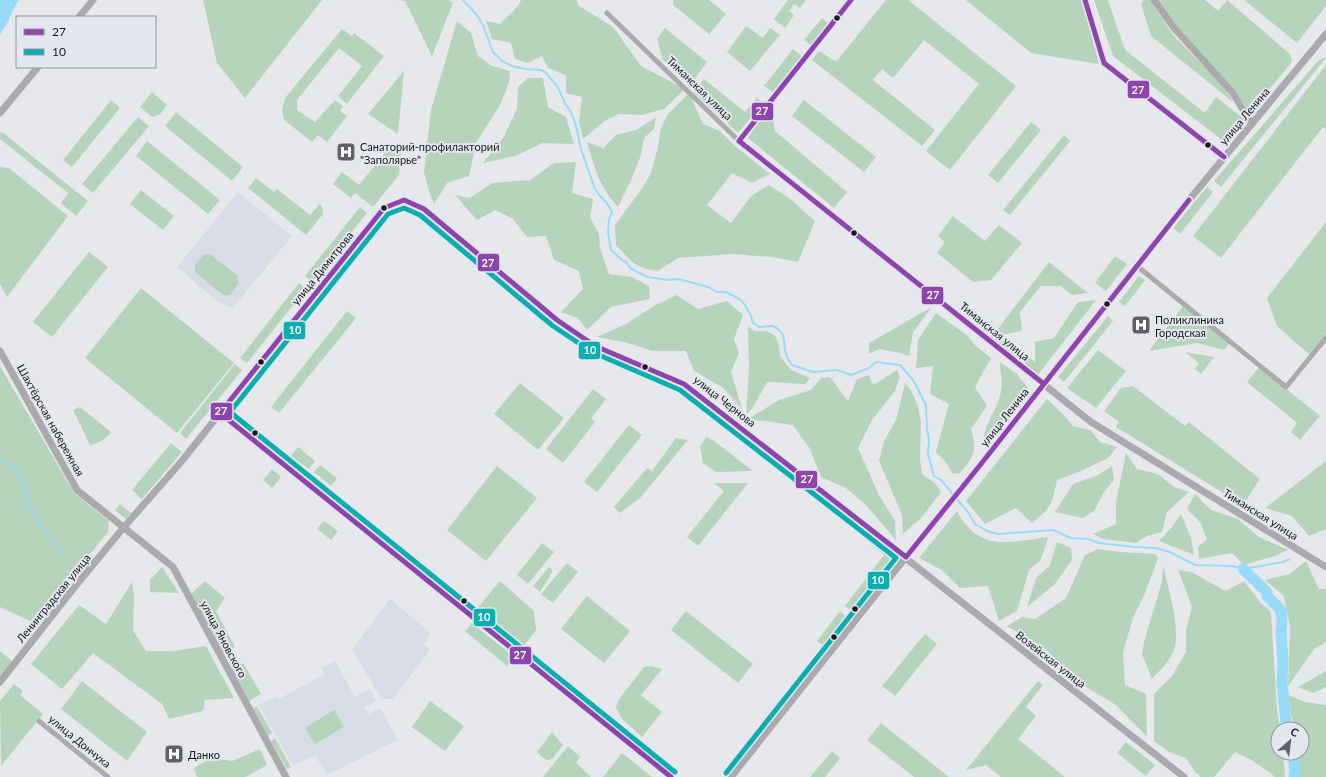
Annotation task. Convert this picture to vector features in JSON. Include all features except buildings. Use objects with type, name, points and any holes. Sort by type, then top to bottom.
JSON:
[{"type":"main road","points":[[80,16],[93,0]]},
{"type":"main road","points":[[738,140],[851,0]]},
{"type":"main road","points":[[1085,0],[1104,63],[1224,157]]},
{"type":"main road","points":[[1154,0],[1174,28],[1232,92],[1252,124]]},
{"type":"main road","name":"улица Ленина","points":[[731,777],[978,469],[1224,157],[1326,34]]},
{"type":"main road","points":[[0,113],[37,68]]},
{"type":"main road","name":"Тиманская улица","points":[[738,140],[1091,422],[1326,566]]},
{"type":"main road","name":"улица Чернова","points":[[384,208],[404,200],[424,209],[557,320],[595,346],[684,384],[906,557]]},
{"type":"main road","name":"улица Димитрова","points":[[124,527],[181,462],[384,208]]},
{"type":"main road","name":"Шахтёрская набережная","points":[[0,351],[77,490],[124,527]]},
{"type":"main road","points":[[220,413],[672,777]]},
{"type":"main road","name":"Ленинградская улица","points":[[0,682],[124,527]]},
{"type":"main road","name":"улица Яновского","points":[[124,527],[173,567],[286,777]]},
{"type":"main road","name":"Возейская улица","points":[[906,557],[1184,777]]},
{"type":"street","name":"Тиманская улица","points":[[607,13],[738,140]]},
{"type":"street","points":[[1137,266],[1286,387],[1326,338]]},
{"type":"street","name":"улица Дончука","points":[[39,721],[108,777]]},
{"type":"shaded area","points":[[238,192],[292,236],[233,308],[219,303],[177,267]]},
{"type":"shaded area","points":[[390,599],[431,633],[424,644],[430,650],[393,699],[382,699],[352,650]]},
{"type":"shaded area","points":[[335,661],[355,697],[370,689],[376,701],[365,707],[368,714],[380,708],[398,740],[327,775],[315,755],[293,766],[259,705],[278,696],[279,699],[319,677],[325,676],[322,668]]},
{"type":"green space","points":[[203,0],[322,0],[245,98],[217,63]]},
{"type":"green space","points":[[397,0],[449,0],[453,3],[432,56],[405,1]]},
{"type":"green space","points":[[521,0],[576,0],[579,6],[613,27],[641,66],[685,89],[664,109],[642,115],[619,114],[606,120],[583,139],[579,122],[582,97],[566,93],[566,75],[548,68],[542,56],[528,63],[515,59],[511,43],[492,39],[486,21],[500,24],[515,10]]},
{"type":"green space","points":[[673,0],[709,0],[726,14],[709,34],[673,5]]},
{"type":"green space","points":[[788,0],[806,0],[800,8],[794,4],[789,11],[794,15],[785,28],[774,19]]},
{"type":"green space","points":[[886,0],[908,0],[1016,86],[950,170],[926,151],[979,84],[924,40],[893,78],[882,69],[873,80],[935,130],[922,146],[812,60],[819,51],[836,62]]},
{"type":"green space","points":[[966,0],[1082,0],[1099,64],[1031,53]]},
{"type":"green space","points":[[1094,0],[1108,0],[1125,50],[1205,113],[1216,97],[1244,119],[1226,143],[1113,56]]},
{"type":"green space","points":[[1144,0],[1150,0],[1173,35],[1225,88],[1233,102],[1151,36],[1141,4]]},
{"type":"green space","points":[[1156,0],[1205,0],[1218,11],[1227,0],[1290,54],[1292,62],[1250,112],[1234,90],[1176,28]]},
{"type":"green space","points":[[1244,0],[1326,0],[1326,6],[1297,43]]},
{"type":"green space","points":[[822,18],[829,24],[812,46],[804,40]]},
{"type":"green space","points":[[457,21],[471,33],[478,56],[492,66],[510,71],[509,83],[500,105],[476,143],[469,176],[447,183],[434,204],[424,172],[431,110]]},
{"type":"green space","points":[[746,26],[763,38],[770,28],[780,35],[750,71],[727,52]]},
{"type":"green space","points":[[665,28],[707,62],[691,84],[663,60],[657,39]]},
{"type":"green space","points":[[342,29],[352,36],[354,33],[384,56],[347,104],[338,96],[362,66],[339,48],[297,100],[297,110],[315,122],[335,100],[343,106],[340,111],[347,116],[327,142],[318,135],[312,142],[284,120],[282,109],[285,98]]},
{"type":"green space","points":[[793,49],[802,56],[774,93],[764,86]]},
{"type":"green space","points":[[1326,57],[1221,187],[1214,181],[1319,60]]},
{"type":"green space","points":[[1326,65],[1326,129],[1323,127],[1221,258],[1193,236]]},
{"type":"green space","points":[[404,71],[398,134],[368,114]]},
{"type":"green space","points":[[528,78],[543,78],[548,107],[566,117],[574,144],[543,143],[515,156],[483,163],[503,138],[517,109],[518,87]]},
{"type":"green space","points":[[704,79],[745,112],[757,98],[763,103],[738,133],[693,92]]},
{"type":"green space","points":[[152,92],[167,105],[160,114],[152,117],[140,107]]},
{"type":"green space","points":[[689,93],[703,124],[720,131],[735,146],[770,174],[752,183],[732,173],[707,205],[731,223],[751,196],[769,185],[789,198],[815,221],[798,262],[772,257],[733,254],[678,258],[658,271],[638,266],[616,245],[615,225],[641,190],[651,173],[661,128],[668,114]]},
{"type":"green space","points":[[111,100],[120,108],[72,167],[63,160]]},
{"type":"green space","points":[[804,100],[876,157],[864,172],[792,116]]},
{"type":"green space","points":[[771,104],[775,131],[847,192],[834,208],[748,138]]},
{"type":"green space","points":[[176,112],[243,167],[232,181],[165,126]]},
{"type":"green space","points":[[138,117],[149,126],[93,193],[82,184]]},
{"type":"green space","points":[[656,117],[654,129],[644,138],[641,155],[618,207],[602,185],[595,169],[587,142],[603,148],[616,135],[636,130]]},
{"type":"green space","points":[[1031,122],[1041,130],[998,183],[988,175]]},
{"type":"green space","points":[[2,132],[88,201],[76,216],[61,203],[68,193],[0,139],[0,134]]},
{"type":"green space","points":[[1064,135],[1070,141],[1010,215],[1003,210]]},
{"type":"green space","points":[[147,141],[220,200],[208,214],[136,156]]},
{"type":"green space","points":[[393,143],[401,149],[399,175],[373,207],[355,193],[351,198],[333,184],[342,172],[359,185]]},
{"type":"green space","points":[[576,162],[572,193],[593,199],[590,218],[599,234],[600,248],[609,274],[632,277],[649,286],[650,299],[611,307],[587,330],[578,318],[561,312],[583,289],[579,271],[554,260],[546,236],[527,237],[513,219],[495,210],[477,220],[455,195],[470,198],[492,183],[530,180],[554,163]]},
{"type":"green space","points":[[0,167],[9,168],[68,216],[7,297],[0,284]]},
{"type":"green space","points":[[256,178],[274,192],[277,189],[310,215],[320,204],[323,209],[323,214],[306,235],[248,188]]},
{"type":"green space","points":[[1207,187],[1213,192],[1180,234],[1173,228]]},
{"type":"green space","points":[[141,190],[174,216],[163,230],[130,204]]},
{"type":"green space","points":[[360,207],[367,213],[312,282],[305,276]]},
{"type":"green space","points":[[953,216],[985,241],[999,225],[1022,243],[991,280],[973,282],[937,253],[945,242],[938,236]]},
{"type":"green space","points":[[1326,222],[1326,337],[1311,356],[1277,326],[1267,298]]},
{"type":"green space","points":[[89,252],[108,267],[52,337],[33,322]]},
{"type":"green space","points":[[210,254],[237,275],[239,283],[230,295],[223,295],[195,272],[195,265],[203,255]]},
{"type":"green space","points":[[1115,256],[1127,264],[1106,291],[1095,283]]},
{"type":"green space","points":[[1049,262],[1088,293],[1072,295],[1061,286],[1041,286],[1020,312],[1022,331],[1001,335],[1035,362],[1035,342],[1054,338],[1078,302],[1096,300],[1037,376],[991,338]]},
{"type":"green space","points":[[1139,276],[1145,280],[1125,306],[1119,302]]},
{"type":"green space","points":[[299,283],[306,289],[247,363],[240,358]]},
{"type":"green space","points":[[141,288],[234,363],[177,433],[85,358]]},
{"type":"green space","points":[[676,295],[698,309],[727,301],[743,315],[734,339],[739,353],[731,372],[742,409],[722,387],[694,371],[686,351],[652,351],[628,343],[597,337],[626,324],[654,306]]},
{"type":"green space","points":[[1183,306],[1230,343],[1224,350],[1197,343],[1149,351]]},
{"type":"green space","points":[[932,307],[913,332],[909,356],[879,349],[869,354],[869,343]]},
{"type":"green space","points":[[347,311],[356,318],[279,413],[271,407]]},
{"type":"green space","points":[[936,313],[967,335],[975,345],[991,358],[975,387],[987,406],[971,429],[974,443],[972,457],[960,473],[953,474],[945,461],[936,452],[949,404],[930,394],[933,366],[916,368],[918,340]]},
{"type":"green space","points":[[1108,316],[1113,321],[1064,382],[1058,377]]},
{"type":"green space","points":[[748,326],[754,331],[767,331],[775,336],[779,345],[780,356],[791,370],[810,378],[805,384],[767,382],[752,409],[746,414],[749,369]]},
{"type":"green space","points":[[1098,350],[1126,371],[1096,408],[1067,388]]},
{"type":"green space","points":[[1185,352],[1214,357],[1201,374],[1195,369],[1199,363]]},
{"type":"green space","points":[[1000,362],[1017,374],[1028,388],[1022,401],[984,445],[985,431],[997,405],[1002,388]]},
{"type":"green space","points":[[235,364],[242,370],[186,439],[180,433]]},
{"type":"green space","points":[[0,366],[74,493],[109,521],[108,532],[34,623],[0,607]]},
{"type":"green space","points":[[1259,367],[1320,416],[1300,440],[1291,432],[1297,423],[1247,382]]},
{"type":"green space","points":[[897,370],[900,377],[895,391],[872,420],[858,448],[879,495],[895,521],[896,540],[865,504],[846,488],[821,477],[810,449],[793,425],[748,419],[779,400],[811,390],[821,378],[830,377],[848,401],[857,379],[869,375],[873,385]]},
{"type":"green space","points":[[520,383],[564,418],[538,450],[494,414]]},
{"type":"green space","points":[[905,383],[911,390],[918,406],[921,423],[920,458],[922,474],[935,483],[941,492],[922,517],[903,534],[902,515],[879,461],[884,441],[896,420]]},
{"type":"green space","points":[[1133,386],[1185,426],[1189,422],[1260,479],[1243,505],[1116,427],[1119,422],[1104,411],[1121,388]]},
{"type":"green space","points":[[593,389],[606,399],[591,418],[595,422],[563,463],[546,449]]},
{"type":"green space","points":[[1047,399],[1073,426],[1090,430],[1100,442],[1117,447],[1108,458],[1081,471],[1057,480],[1054,495],[1050,504],[1044,513],[1032,523],[1016,508],[985,524],[966,501]]},
{"type":"green space","points":[[80,407],[111,432],[107,437],[90,445],[73,410]]},
{"type":"green space","points":[[629,425],[642,435],[597,492],[584,482]]},
{"type":"green space","points":[[706,437],[713,440],[753,471],[716,472],[703,463],[700,447]]},
{"type":"green space","points":[[676,438],[688,440],[640,498],[620,513],[614,507],[647,468],[652,471]]},
{"type":"green space","points":[[171,443],[182,452],[142,499],[132,490]]},
{"type":"green space","points":[[298,447],[315,461],[309,469],[291,456]]},
{"type":"green space","points":[[1126,453],[1137,469],[1158,474],[1176,488],[1189,492],[1167,512],[1162,532],[1147,536],[1136,543],[1103,539],[1093,534],[1116,524],[1116,502]]},
{"type":"green space","points":[[1326,461],[1326,529],[1309,536],[1292,516],[1265,508]]},
{"type":"green space","points":[[320,465],[337,478],[331,486],[314,472]]},
{"type":"green space","points":[[497,466],[537,498],[486,561],[447,530]]},
{"type":"green space","points":[[1112,466],[1114,480],[1104,492],[1094,511],[1083,518],[1055,512],[1073,484],[1096,476]]},
{"type":"green space","points":[[272,469],[281,477],[272,488],[263,480]]},
{"type":"green space","points":[[714,483],[748,483],[698,546],[687,537],[724,491]]},
{"type":"green space","points":[[1195,494],[1211,510],[1238,519],[1259,537],[1288,550],[1275,556],[1244,565],[1232,553],[1199,559],[1198,547],[1207,539],[1200,522],[1187,509]]},
{"type":"green space","points":[[120,504],[131,513],[126,519],[115,510]]},
{"type":"green space","points":[[957,511],[966,524],[975,533],[985,539],[996,542],[1008,542],[1048,537],[1040,561],[1029,570],[1017,611],[999,621],[988,586],[960,588],[942,570],[919,558]]},
{"type":"green space","points":[[1181,514],[1191,538],[1194,555],[1159,541],[1172,527]]},
{"type":"green space","points":[[324,521],[338,531],[331,540],[317,529]]},
{"type":"green space","points":[[870,534],[888,550],[890,563],[852,611],[845,606],[884,555],[865,539]]},
{"type":"green space","points":[[1057,542],[1071,548],[1072,560],[1054,585],[1027,607],[1036,578],[1050,565]]},
{"type":"green space","points":[[542,543],[554,552],[528,584],[517,575]]},
{"type":"green space","points":[[1098,549],[1155,554],[1158,558],[1145,593],[1133,618],[1123,652],[1125,685],[1146,694],[1147,737],[1116,705],[1076,681],[1046,649],[1007,626],[1022,617],[1035,619],[1066,598],[1085,555]]},
{"type":"green space","points":[[1306,561],[1319,589],[1326,589],[1326,642],[1315,648],[1288,686],[1290,627],[1284,596],[1265,580],[1290,574]]},
{"type":"green space","points":[[567,563],[578,572],[553,603],[541,594]]},
{"type":"green space","points":[[1163,565],[1173,608],[1176,641],[1170,658],[1152,679],[1142,654],[1145,638],[1162,582]]},
{"type":"green space","points":[[162,567],[179,593],[150,592],[150,580]]},
{"type":"green space","points":[[549,567],[553,571],[540,592],[533,586]]},
{"type":"green space","points":[[1178,570],[1191,572],[1226,591],[1244,581],[1260,602],[1271,612],[1279,721],[1270,721],[1270,761],[1284,761],[1285,777],[1274,777],[1272,774],[1251,760],[1235,752],[1214,777],[1201,777],[1195,772],[1186,758],[1169,752],[1154,741],[1154,694],[1172,676],[1186,652],[1186,630],[1192,607]]},
{"type":"green space","points":[[205,581],[225,598],[216,611],[235,647],[222,653],[191,594]]},
{"type":"green space","points":[[500,581],[534,611],[536,630],[522,648],[475,611]]},
{"type":"green space","points":[[132,582],[134,597],[133,630],[146,651],[174,651],[206,646],[234,698],[205,700],[203,711],[169,719],[162,704],[93,653],[62,689],[31,664],[79,605],[106,624]]},
{"type":"green space","points":[[587,596],[630,631],[604,663],[561,629]]},
{"type":"green space","points":[[686,611],[753,664],[738,683],[671,630]]},
{"type":"green space","points":[[840,611],[846,617],[824,646],[817,641]]},
{"type":"green space","points":[[472,623],[514,657],[507,666],[465,631]]},
{"type":"green space","points":[[925,634],[937,644],[895,696],[882,686]]},
{"type":"green space","points":[[0,651],[12,661],[0,677]]},
{"type":"green space","points":[[243,663],[261,694],[249,701],[231,669]]},
{"type":"green space","points":[[651,666],[662,669],[641,695],[662,712],[642,737],[622,719],[616,707],[619,699],[644,667]]},
{"type":"green space","points":[[1326,671],[1326,687],[1313,693],[1298,687]]},
{"type":"green space","points":[[82,681],[147,732],[127,761],[61,709]]},
{"type":"green space","points":[[1038,681],[1043,685],[1026,707],[1036,716],[1018,739],[1065,777],[1001,777],[986,765],[966,770]]},
{"type":"green space","points":[[14,684],[23,691],[20,695],[43,714],[1,766],[0,701]]},
{"type":"green space","points":[[1288,695],[1305,702],[1326,705],[1326,777],[1294,777],[1295,761],[1310,761],[1310,721],[1292,721]]},
{"type":"green space","points":[[430,701],[464,726],[445,751],[412,727]]},
{"type":"green space","points":[[257,706],[272,733],[268,736],[253,708]]},
{"type":"green space","points":[[334,710],[344,727],[315,744],[305,728]]},
{"type":"green space","points":[[881,723],[949,777],[914,777],[867,740]]},
{"type":"green space","points":[[552,732],[563,745],[552,759],[546,760],[537,752]]},
{"type":"green space","points":[[275,738],[291,767],[287,769],[271,741]]},
{"type":"green space","points":[[1126,742],[1155,765],[1146,776],[1117,753]]},
{"type":"green space","points":[[568,746],[580,757],[576,763],[591,777],[543,777]]},
{"type":"green space","points":[[260,749],[267,765],[246,777],[197,777],[194,768],[211,758],[232,761]]},
{"type":"green space","points":[[832,751],[840,758],[825,777],[810,777]]},
{"type":"green space","points":[[622,753],[652,777],[603,777]]},
{"type":"water","points":[[0,0],[19,0],[6,26],[0,34]]},
{"type":"waterway","points":[[463,0],[477,15],[483,25],[493,52],[502,61],[512,66],[541,70],[545,72],[557,86],[576,125],[581,149],[595,189],[612,212],[609,220],[608,232],[611,250],[626,262],[630,268],[647,277],[668,280],[679,279],[708,287],[717,292],[726,292],[741,300],[750,314],[753,323],[759,327],[773,326],[782,333],[785,352],[792,365],[813,372],[837,370],[851,375],[869,368],[876,362],[900,365],[913,380],[926,405],[929,440],[928,454],[934,476],[941,480],[953,494]]},
{"type":"waterway","points":[[0,459],[16,468],[23,484],[29,505],[39,522],[64,555]]},
{"type":"waterway","points":[[956,498],[968,512],[975,524],[987,531],[998,534],[1053,530],[1071,538],[1088,539],[1099,543],[1156,548],[1170,552],[1195,565],[1232,566],[1243,569],[1283,562],[1290,559]]},
{"type":"waterway","points":[[1243,569],[1267,592],[1267,596],[1281,610],[1283,661],[1282,682],[1286,721]]},
{"type":"waterway","points":[[1294,761],[1294,777]]},
{"type":"transit line","name":"27","points":[[851,0],[739,141],[1044,384]]},
{"type":"transit line","name":"27","points":[[1085,0],[1104,63],[1224,157]]},
{"type":"transit line","name":"27","points":[[671,777],[220,413],[384,208],[404,200],[424,209],[557,320],[595,346],[684,384],[906,557],[1189,200]]},
{"type":"transit line","name":"10","points":[[675,772],[230,412],[388,214],[404,208],[420,215],[553,326],[592,352],[680,390],[896,558],[726,773]]},
{"type":"place","name":"Санаторий-профилакторий \"Заполярье\"","points":[[346,152]]},
{"type":"place","name":"Поликлиника Городская","points":[[1141,325]]},
{"type":"place","name":"Данко","points":[[174,754]]}]
